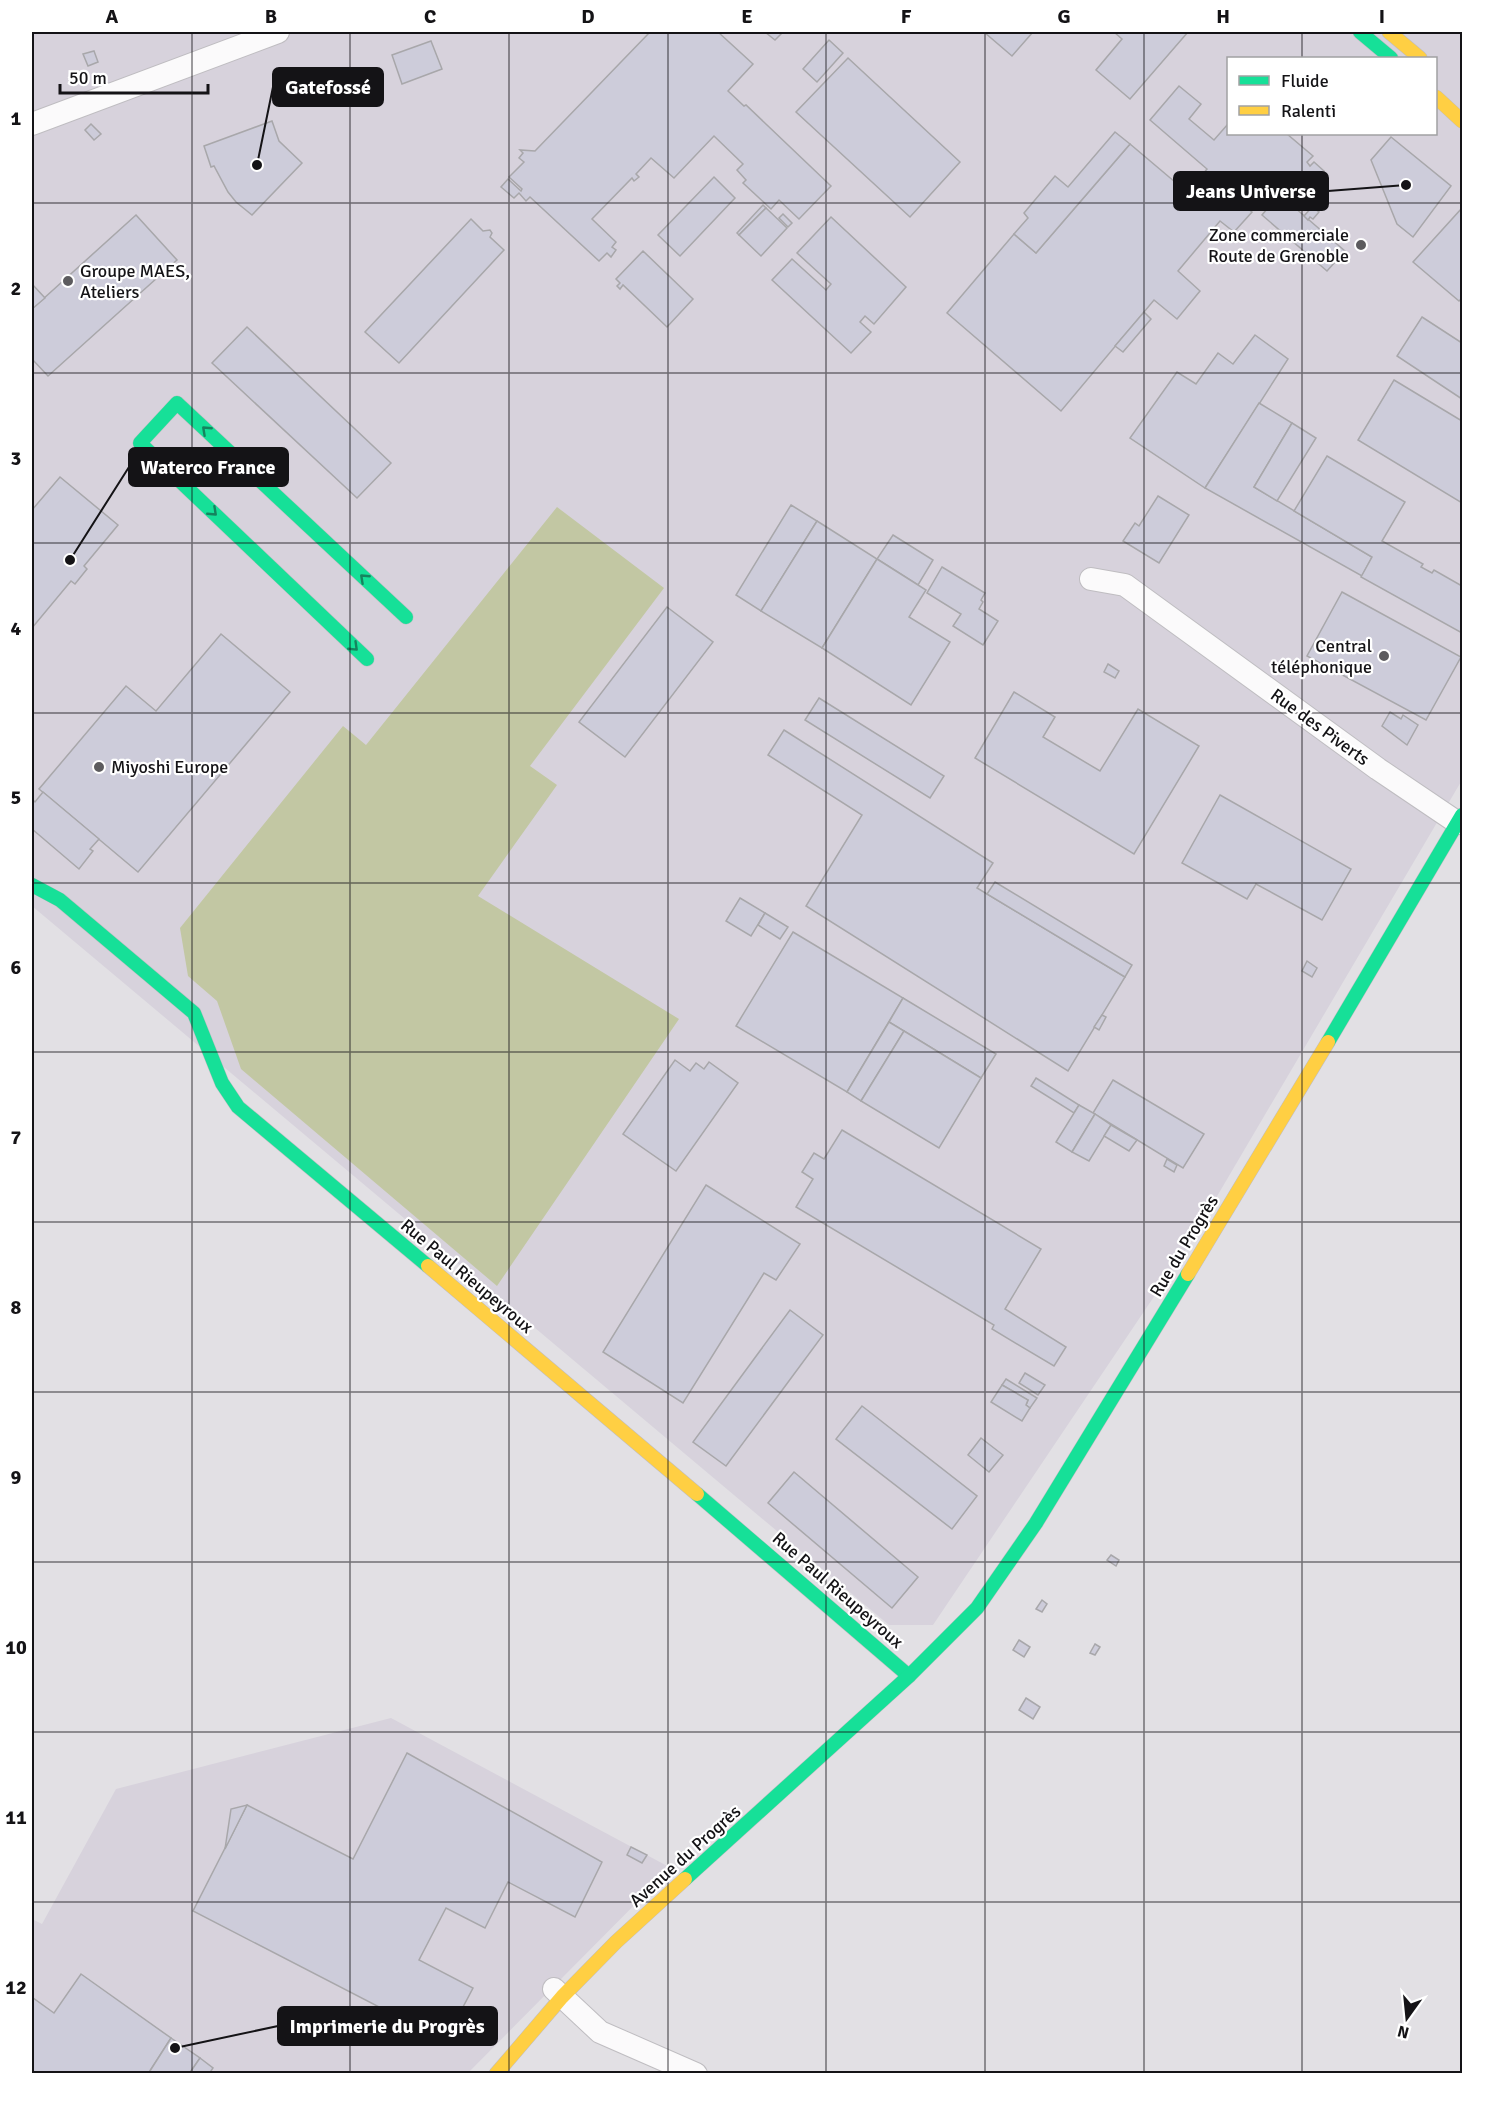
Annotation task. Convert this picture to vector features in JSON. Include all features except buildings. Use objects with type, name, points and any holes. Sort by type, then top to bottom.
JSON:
[{"type":"street","points":[[32,124],[278,32]]},
{"type":"street","points":[[1360,32],[1390,57]]},
{"type":"street","points":[[1389,32],[1419,57]]},
{"type":"street","points":[[1437,99],[1462,121]]},
{"type":"street","points":[[367,659],[140,443],[177,403],[406,617]]},
{"type":"street","name":"Rue des Piverts","points":[[1091,579],[1125,585],[1378,769],[1460,819]]},
{"type":"street","name":"Rue du Progrès","points":[[909,1676],[976,1608],[1036,1522],[1251,1171],[1460,819]]},
{"type":"street","name":"Rue Paul Rieupeyroux","points":[[32,885],[60,900],[194,1013],[222,1083],[238,1107],[594,1406],[909,1676]]},
{"type":"street","name":"Avenue du Progrès","points":[[496,2073],[558,1993],[909,1676]]},
{"type":"street","points":[[558,1993],[600,2032],[696,2073]]},
{"type":"shaded area","points":[[32,32],[1462,32],[1462,780],[1186,1249],[933,1625],[889,1625],[32,906]]},
{"type":"shaded area","points":[[391,1718],[671,1868],[468,2073],[32,2073],[32,1919],[42,1924],[116,1789]]},
{"type":"green space","points":[[557,507],[664,588],[530,766],[557,785],[478,896],[679,1019],[497,1286],[241,1069],[217,1001],[188,976],[180,928],[343,726],[366,745]]},
{"type":"traffic: fast","points":[[1360,32],[1390,57]]},
{"type":"traffic: fast","points":[[367,659],[140,443],[177,403],[406,617]]},
{"type":"traffic: fast","points":[[1328,1042],[1462,815]]},
{"type":"traffic: fast","points":[[32,885],[60,900],[194,1013],[222,1083],[238,1107],[428,1266]]},
{"type":"traffic: fast","points":[[685,1879],[909,1676],[977,1608],[1036,1523],[1188,1274]]},
{"type":"traffic: fast","points":[[697,1494],[909,1676]]},
{"type":"traffic: slow","points":[[1389,32],[1419,57]]},
{"type":"traffic: slow","points":[[1437,98],[1462,121]]},
{"type":"traffic: slow","points":[[1188,1274],[1328,1042]]},
{"type":"traffic: slow","points":[[428,1266],[697,1494]]},
{"type":"traffic: slow","points":[[496,2074],[562,1997],[616,1942],[685,1879]]},
{"type":"place","name":"Gatefossé","points":[[257,165]]},
{"type":"place","name":"Jeans Universe","points":[[1406,185]]},
{"type":"place","name":"Zone commerciale Route de Grenoble","points":[[1361,245]]},
{"type":"place","name":"Groupe MAES, Ateliers","points":[[68,281]]},
{"type":"place","name":"Waterco France","points":[[70,560]]},
{"type":"place","name":"Central téléphonique","points":[[1384,656]]},
{"type":"place","name":"Miyoshi Europe","points":[[99,767]]},
{"type":"place","name":"Imprimerie du Progrès","points":[[175,2048]]}]
